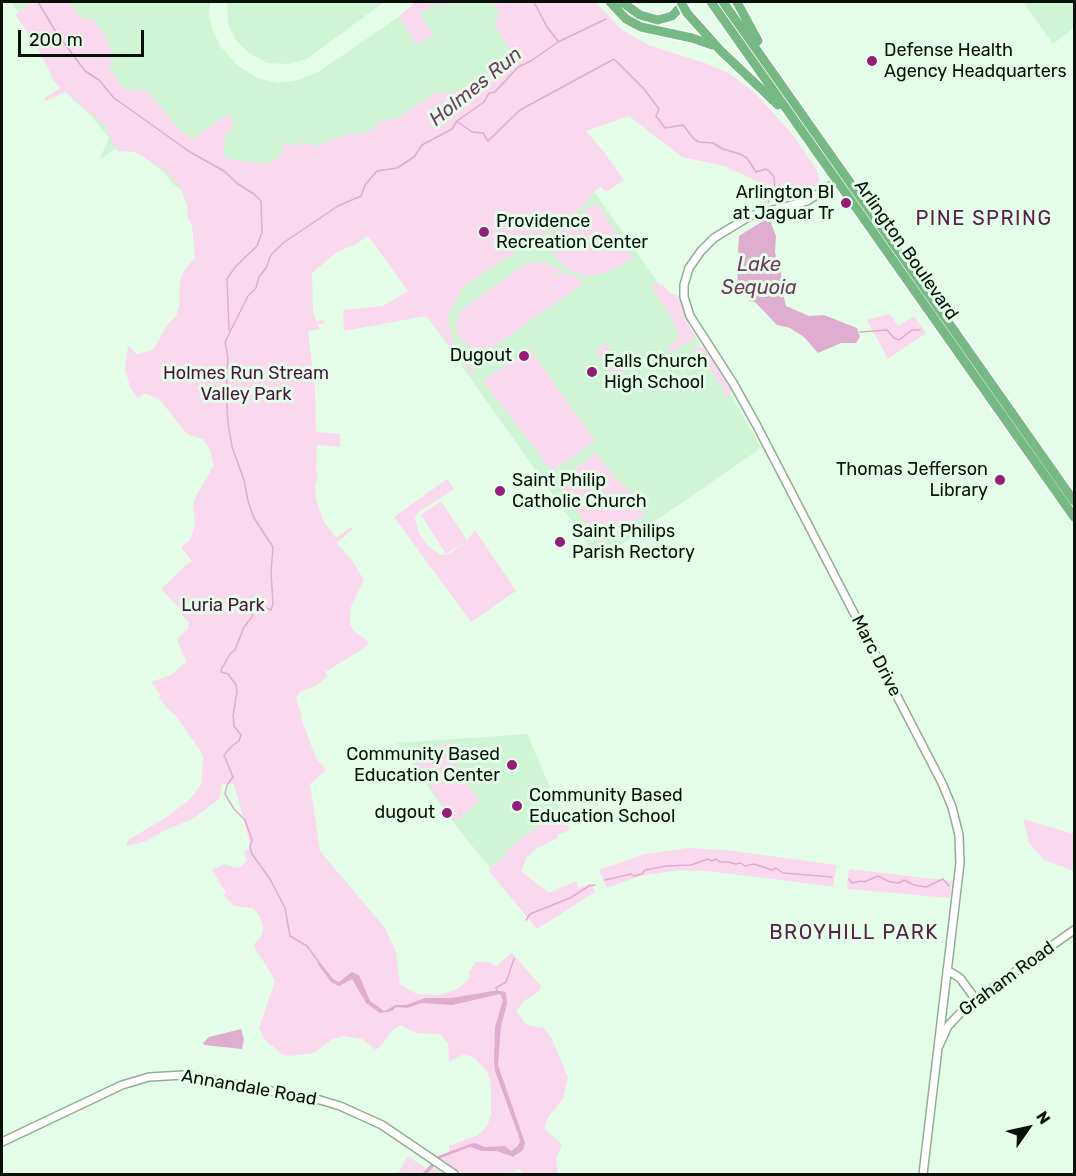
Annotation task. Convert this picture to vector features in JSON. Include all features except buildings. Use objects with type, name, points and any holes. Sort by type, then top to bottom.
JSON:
[{"type":"highway","points":[[610,2],[626,19],[641,27],[702,41],[720,50]]},
{"type":"highway","points":[[622,2],[640,15],[658,20],[672,16],[683,2]]},
{"type":"highway","points":[[683,2],[687,13],[720,50],[763,90],[805,135]]},
{"type":"highway","name":"Arlington Boulevard","points":[[711,2],[1074,517]]},
{"type":"highway","name":"Arlington Boulevard","points":[[723,2],[1074,501]]},
{"type":"highway","points":[[737,2],[779,80]]},
{"type":"highway","points":[[751,58],[767,73],[839,174],[846,176]]},
{"type":"street","points":[[837,182],[846,176]]},
{"type":"street","name":"Marc Drive","points":[[837,182],[799,204],[759,213],[724,230],[707,244],[694,261],[687,273],[684,291],[690,316],[733,382],[758,426],[948,797],[956,821],[960,853],[938,1048]]},
{"type":"street","name":"Graham Road","points":[[923,1174],[938,1048],[944,1033],[954,1018],[976,1000],[1074,930]]},
{"type":"street","points":[[948,970],[960,978],[976,1000]]},
{"type":"street","name":"Annandale Road","points":[[2,1142],[122,1085],[149,1077],[184,1076],[329,1102],[354,1111],[382,1125],[454,1174]]},
{"type":"shaded area","points":[[12,2],[210,2],[209,15],[213,31],[221,47],[237,65],[257,78],[279,83],[299,80],[318,72],[403,14],[415,2],[507,2],[513,55],[480,86],[412,119],[378,122],[369,134],[349,134],[318,146],[302,142],[267,165],[238,163],[215,152],[181,190],[172,183],[167,175],[136,150],[119,146],[99,160],[109,138],[90,114],[73,100]]},
{"type":"shaded area","points":[[227,2],[384,2],[307,59],[288,64],[267,63],[249,53],[235,39],[228,24]]},
{"type":"shaded area","points":[[1023,2],[1074,2],[1074,28],[1053,44]]},
{"type":"shaded area","name":"Falls Church High School","points":[[594,191],[692,332],[723,380],[761,448],[599,560],[421,308]]},
{"type":"shaded area","points":[[527,734],[560,810],[507,850],[505,856],[490,868],[453,822],[397,743]]},
{"type":"green space","points":[[34,2],[69,2],[80,18],[94,20],[112,51],[110,70],[125,90],[146,90],[183,133],[193,139],[226,116],[233,117],[232,131],[226,131],[223,156],[232,160],[268,164],[281,155],[283,142],[295,146],[302,142],[318,146],[349,134],[362,134],[373,129],[378,122],[400,117],[434,93],[458,91],[512,53],[495,26],[499,13],[492,2],[595,2],[622,30],[651,46],[729,73],[755,93],[793,135],[817,170],[820,184],[809,191],[794,197],[764,203],[759,182],[724,166],[682,157],[629,116],[586,131],[624,180],[606,192],[601,187],[591,194],[588,202],[570,216],[568,215],[539,238],[536,237],[522,247],[518,247],[513,255],[462,288],[447,317],[454,342],[472,365],[476,378],[426,316],[344,331],[343,310],[383,306],[408,291],[368,236],[337,252],[312,273],[313,312],[316,321],[324,320],[324,323],[318,324],[320,329],[308,331],[315,389],[316,430],[317,432],[340,434],[340,447],[317,445],[316,499],[324,522],[336,538],[351,527],[353,529],[336,543],[352,560],[364,580],[351,607],[350,625],[354,631],[369,642],[366,647],[325,672],[328,676],[315,686],[300,692],[296,698],[316,758],[326,770],[310,784],[320,851],[385,928],[396,952],[400,984],[413,992],[441,995],[459,988],[468,980],[469,972],[476,962],[488,962],[496,966],[512,953],[541,986],[539,991],[524,1001],[516,1011],[526,1024],[539,1028],[542,1026],[552,1039],[568,1077],[563,1099],[548,1117],[544,1128],[562,1145],[556,1158],[558,1174],[526,1174],[519,1169],[508,1174],[462,1174],[440,1158],[449,1154],[449,1146],[478,1135],[487,1126],[491,1115],[491,1084],[487,1071],[475,1058],[464,1054],[449,1062],[448,1044],[440,1034],[416,1033],[400,1025],[390,1032],[376,1050],[362,1039],[344,1036],[332,1039],[314,1053],[289,1056],[283,1055],[264,1039],[259,1028],[275,981],[254,944],[261,937],[263,926],[259,915],[253,908],[234,906],[224,895],[226,893],[212,870],[224,864],[235,868],[242,866],[247,860],[244,852],[251,847],[234,784],[222,784],[219,799],[194,818],[144,842],[126,846],[128,840],[165,818],[189,800],[201,785],[203,758],[200,750],[176,716],[159,698],[160,694],[151,682],[171,675],[186,662],[177,639],[188,629],[189,622],[182,616],[183,612],[161,589],[192,561],[181,547],[190,540],[195,525],[193,506],[195,498],[214,465],[209,448],[203,439],[186,433],[160,400],[147,394],[142,394],[138,398],[130,387],[125,369],[128,346],[137,354],[153,350],[168,324],[176,316],[183,272],[195,258],[192,226],[187,217],[188,208],[182,188],[165,170],[135,152],[117,151],[105,125],[65,92],[45,101],[44,98],[61,88],[54,81],[37,47],[15,14]]},
{"type":"green space","points":[[416,2],[455,2],[445,6],[435,4],[420,14],[434,35],[416,45],[399,16]]},
{"type":"green space","points":[[595,204],[598,205],[634,258],[608,272],[586,277],[567,269],[541,241]]},
{"type":"green space","points":[[535,262],[547,263],[562,270],[553,275],[554,277],[563,272],[577,277],[584,283],[472,362],[470,358],[480,350],[472,348],[460,339],[456,330],[461,310],[523,265]]},
{"type":"green space","points":[[657,283],[662,287],[661,283],[669,292],[678,296],[696,334],[679,311],[696,337],[675,351],[668,350],[669,346],[684,335],[674,338],[680,334],[652,288]]},
{"type":"green space","points":[[890,314],[898,326],[914,316],[926,333],[888,359],[867,320]]},
{"type":"green space","points":[[606,343],[625,371],[615,378],[606,366],[614,359],[604,364],[596,351]]},
{"type":"green space","points":[[698,347],[703,347],[708,351],[731,389],[730,394],[726,397],[723,394],[725,391],[698,352],[693,352]]},
{"type":"green space","points":[[529,348],[595,441],[552,471],[483,381]]},
{"type":"green space","points":[[596,453],[615,478],[633,493],[643,508],[643,516],[601,544],[557,483]]},
{"type":"green space","points":[[447,479],[454,489],[417,513],[415,519],[419,533],[428,546],[441,555],[449,554],[467,541],[446,554],[421,515],[441,501],[467,540],[475,530],[516,591],[471,622],[394,517]]},
{"type":"green space","points":[[453,742],[458,768],[452,786],[461,779],[480,800],[457,820],[453,819],[415,765],[415,761],[434,748]]},
{"type":"green space","points":[[560,810],[570,830],[557,835],[558,838],[537,848],[527,857],[521,871],[549,893],[576,881],[579,888],[591,883],[595,892],[537,929],[488,870],[505,856],[507,850]]},
{"type":"green space","points":[[1023,819],[1074,834],[1074,871],[1044,860],[1029,843]]},
{"type":"green space","points":[[688,848],[726,850],[837,865],[833,885],[836,887],[707,871],[679,870],[640,876],[607,888],[599,870],[645,854]]},
{"type":"green space","points":[[849,869],[952,881],[950,898],[847,889]]},
{"type":"green space","points":[[408,1156],[428,1170],[433,1167],[444,1174],[385,1174],[399,1172]]},
{"type":"water","name":"Lake Sequoia","points":[[770,217],[775,220],[771,223],[776,236],[775,253],[781,269],[782,290],[786,306],[809,316],[824,315],[857,328],[860,337],[856,343],[841,343],[818,353],[804,337],[790,328],[777,325],[755,302],[749,301],[750,298],[737,292],[740,259],[739,236]]},
{"type":"water","points":[[318,960],[333,979],[339,982],[352,972],[359,975],[370,1001],[384,1011],[396,1005],[406,1005],[425,998],[451,998],[493,991],[506,993],[507,1004],[501,1026],[498,1065],[525,1143],[523,1150],[513,1157],[497,1151],[482,1151],[470,1147],[441,1158],[427,1174],[422,1174],[438,1156],[470,1144],[475,1143],[485,1147],[505,1146],[511,1151],[518,1146],[520,1141],[518,1134],[495,1071],[495,1027],[503,1000],[500,994],[452,1005],[422,1003],[407,1008],[396,1007],[392,1011],[380,1013],[366,1003],[352,979],[339,986],[331,982],[318,964]]},
{"type":"water","points":[[241,1029],[244,1039],[242,1049],[204,1045],[203,1043],[209,1037]]},
{"type":"waterway","points":[[38,2],[56,32],[85,71],[99,80],[114,98],[190,152],[224,171],[261,201],[262,232],[257,246],[236,266],[227,279],[229,330]]},
{"type":"waterway","points":[[534,2],[547,27],[558,41]]},
{"type":"waterway","name":"Holmes Run","points":[[318,961],[307,946],[290,936],[285,908],[270,879],[252,854],[250,846],[252,840],[245,820],[234,809],[225,794],[227,785],[233,777],[224,755],[239,741],[241,735],[234,726],[236,685],[228,674],[221,670],[230,654],[235,650],[244,627],[252,617],[253,611],[250,604],[252,602],[271,610],[273,604],[271,572],[273,547],[254,518],[232,447],[228,423],[226,393],[228,358],[225,342],[248,296],[256,288],[259,277],[266,268],[271,255],[283,243],[338,206],[361,196],[365,185],[377,171],[397,168],[414,157],[422,145],[452,129],[457,121],[484,102],[489,93],[495,92],[518,67],[531,61],[558,42],[606,19]]},
{"type":"waterway","points":[[458,122],[472,132],[483,133],[488,141],[520,110],[614,59],[644,89],[659,109],[656,116],[665,128],[683,125],[699,142],[713,143],[740,154],[747,158],[756,172],[766,169],[769,171],[774,177],[775,189],[768,203]]},
{"type":"waterway","points":[[860,332],[887,330],[899,340],[912,330],[920,330]]},
{"type":"waterway","points":[[605,880],[631,874],[634,876],[642,874],[645,870],[666,866],[691,865],[708,859],[741,863],[745,866],[754,864],[772,870],[776,868],[783,873],[832,877]]},
{"type":"waterway","points":[[849,879],[852,883],[864,882],[878,876],[890,882],[899,883],[904,880],[926,887],[943,879],[949,886]]},
{"type":"waterway","points":[[526,920],[530,914],[595,885]]},
{"type":"waterway","points":[[497,991],[496,988],[506,982],[514,959]]},
{"type":"place","name":"Defense Health Agency Headquarters","points":[[872,61]]},
{"type":"place","name":"Arlington Bl at Jaguar Tr","points":[[846,203]]},
{"type":"place","name":"Providence Recreation Center","points":[[484,232]]},
{"type":"place","name":"Dugout","points":[[524,356]]},
{"type":"place","name":"Falls Church High School","points":[[592,372]]},
{"type":"place","name":"Thomas Jefferson Library","points":[[1000,480]]},
{"type":"place","name":"Saint Philip Catholic Church","points":[[500,491]]},
{"type":"place","name":"Saint Philips Parish Rectory","points":[[560,542]]},
{"type":"place","name":"Community Based Education Center","points":[[512,765]]},
{"type":"place","name":"Community Based Education School","points":[[517,806]]},
{"type":"place","name":"dugout","points":[[447,813]]},
{"type":"district","name":"PINE SPRING","points":[[984,219]]},
{"type":"district","name":"BROYHILL PARK","points":[[854,933]]},
{"type":"park label","name":"Holmes Run Stream Valley Park","points":[[246,384]]},
{"type":"park label","name":"Luria Park","points":[[223,606]]}]
